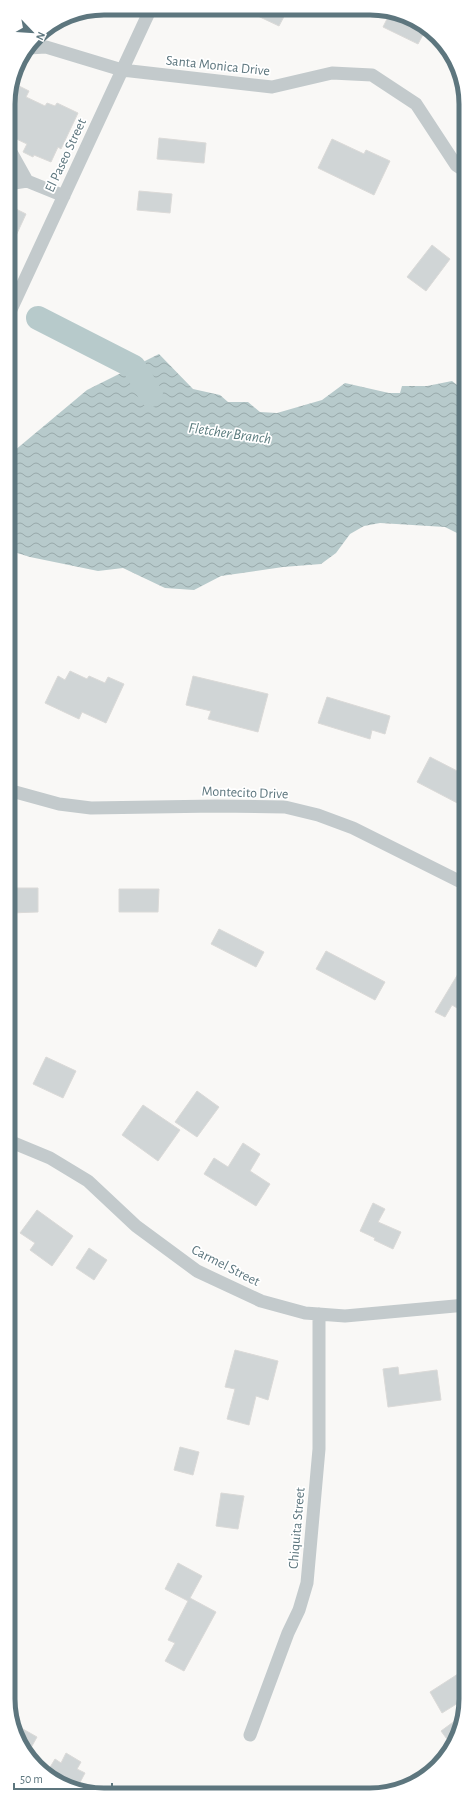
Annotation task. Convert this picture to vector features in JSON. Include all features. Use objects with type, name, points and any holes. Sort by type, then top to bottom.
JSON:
[{"type":"street","name":"El Paseo Street","points":[[15,301],[148,15]]},
{"type":"street","name":"Santa Monica Drive","points":[[52,49],[122,70],[272,87],[332,73],[372,75],[416,104],[456,165],[459,167]]},
{"type":"street","points":[[15,159],[27,181]]},
{"type":"street","points":[[15,183],[27,181],[64,196]]},
{"type":"street","name":"Montecito Drive","points":[[15,792],[59,804],[91,808],[216,806],[285,807],[318,815],[353,828],[459,881]]},
{"type":"street","name":"Carmel Street","points":[[15,1148],[50,1158],[88,1181],[136,1226],[197,1271],[261,1300],[305,1313],[345,1316],[459,1306]]},
{"type":"street","name":"Chiquita Street","points":[[250,1734],[288,1633],[299,1610],[307,1583],[319,1449],[319,1314]]},
{"type":"water","points":[[159,354],[193,389],[220,395],[228,402],[248,402],[260,412],[277,413],[322,400],[345,383],[389,393],[400,393],[402,386],[427,386],[452,381],[459,386],[459,534],[445,527],[380,523],[364,526],[350,534],[336,553],[321,564],[283,567],[221,576],[194,590],[165,588],[123,568],[98,571],[30,557],[15,552],[15,450],[87,390]]},
{"type":"building","points":[[256,15],[285,15],[279,26]]},
{"type":"building","points":[[388,17],[404,22],[424,33],[418,44],[383,27]]},
{"type":"building","points":[[17,85],[29,91],[26,97],[45,106],[47,103],[55,106],[57,103],[78,113],[61,149],[58,147],[51,162],[34,155],[33,157],[23,152],[27,144],[15,138],[15,98]]},
{"type":"building","points":[[159,138],[206,143],[204,163],[157,159]]},
{"type":"building","points":[[332,139],[364,154],[366,150],[390,161],[374,195],[318,168]]},
{"type":"building","points":[[139,191],[172,194],[170,213],[137,210]]},
{"type":"building","points":[[15,208],[26,214],[15,238]]},
{"type":"building","points":[[432,245],[450,259],[426,291],[407,277]]},
{"type":"building","points":[[70,671],[87,679],[89,676],[105,683],[108,677],[124,684],[106,723],[82,712],[79,719],[45,703],[58,676],[65,680]]},
{"type":"building","points":[[193,676],[268,694],[258,732],[208,719],[211,711],[186,705]]},
{"type":"building","points":[[327,697],[390,716],[385,734],[372,730],[370,739],[318,723]]},
{"type":"building","points":[[430,757],[459,772],[459,804],[417,782]]},
{"type":"building","points":[[15,888],[38,888],[38,912],[15,913]]},
{"type":"building","points":[[119,889],[159,889],[158,912],[119,912]]},
{"type":"building","points":[[219,929],[264,952],[256,967],[211,944]]},
{"type":"building","points":[[326,951],[385,982],[375,1000],[316,969]]},
{"type":"building","points":[[458,974],[459,1009],[452,1005],[445,1017],[435,1012]]},
{"type":"building","points":[[46,1057],[76,1071],[63,1098],[33,1084]]},
{"type":"building","points":[[197,1091],[219,1107],[197,1137],[175,1122]]},
{"type":"building","points":[[143,1105],[180,1130],[158,1161],[122,1135]]},
{"type":"building","points":[[243,1143],[260,1154],[250,1171],[270,1184],[256,1206],[204,1174],[214,1158],[228,1167]]},
{"type":"building","points":[[373,1203],[385,1209],[378,1222],[401,1232],[393,1249],[360,1231]]},
{"type":"building","points":[[37,1210],[73,1236],[52,1266],[30,1250],[35,1243],[20,1233]]},
{"type":"building","points":[[89,1248],[107,1260],[94,1280],[76,1268]]},
{"type":"building","points":[[235,1350],[278,1361],[268,1400],[256,1396],[249,1425],[227,1419],[235,1389],[225,1387]]},
{"type":"building","points":[[398,1367],[399,1375],[437,1370],[441,1400],[388,1407],[383,1369]]},
{"type":"building","points":[[180,1447],[199,1452],[193,1475],[174,1470]]},
{"type":"building","points":[[221,1493],[244,1496],[238,1529],[216,1526]]},
{"type":"building","points":[[178,1563],[202,1576],[190,1598],[216,1612],[184,1671],[165,1661],[175,1643],[168,1640],[188,1601],[165,1589]]},
{"type":"building","points":[[458,1674],[459,1676],[459,1702],[442,1713],[430,1692]]},
{"type":"building","points":[[456,1720],[456,1720],[448,1741],[441,1731]]},
{"type":"building","points":[[20,1727],[37,1737],[30,1749]]},
{"type":"building","points":[[66,1753],[81,1762],[77,1769],[85,1773],[79,1784],[65,1779],[49,1769],[55,1759],[61,1763]]},
{"type":"waterway","name":"Fletcher Branch","points":[[38,318],[134,367],[151,395]]}]
